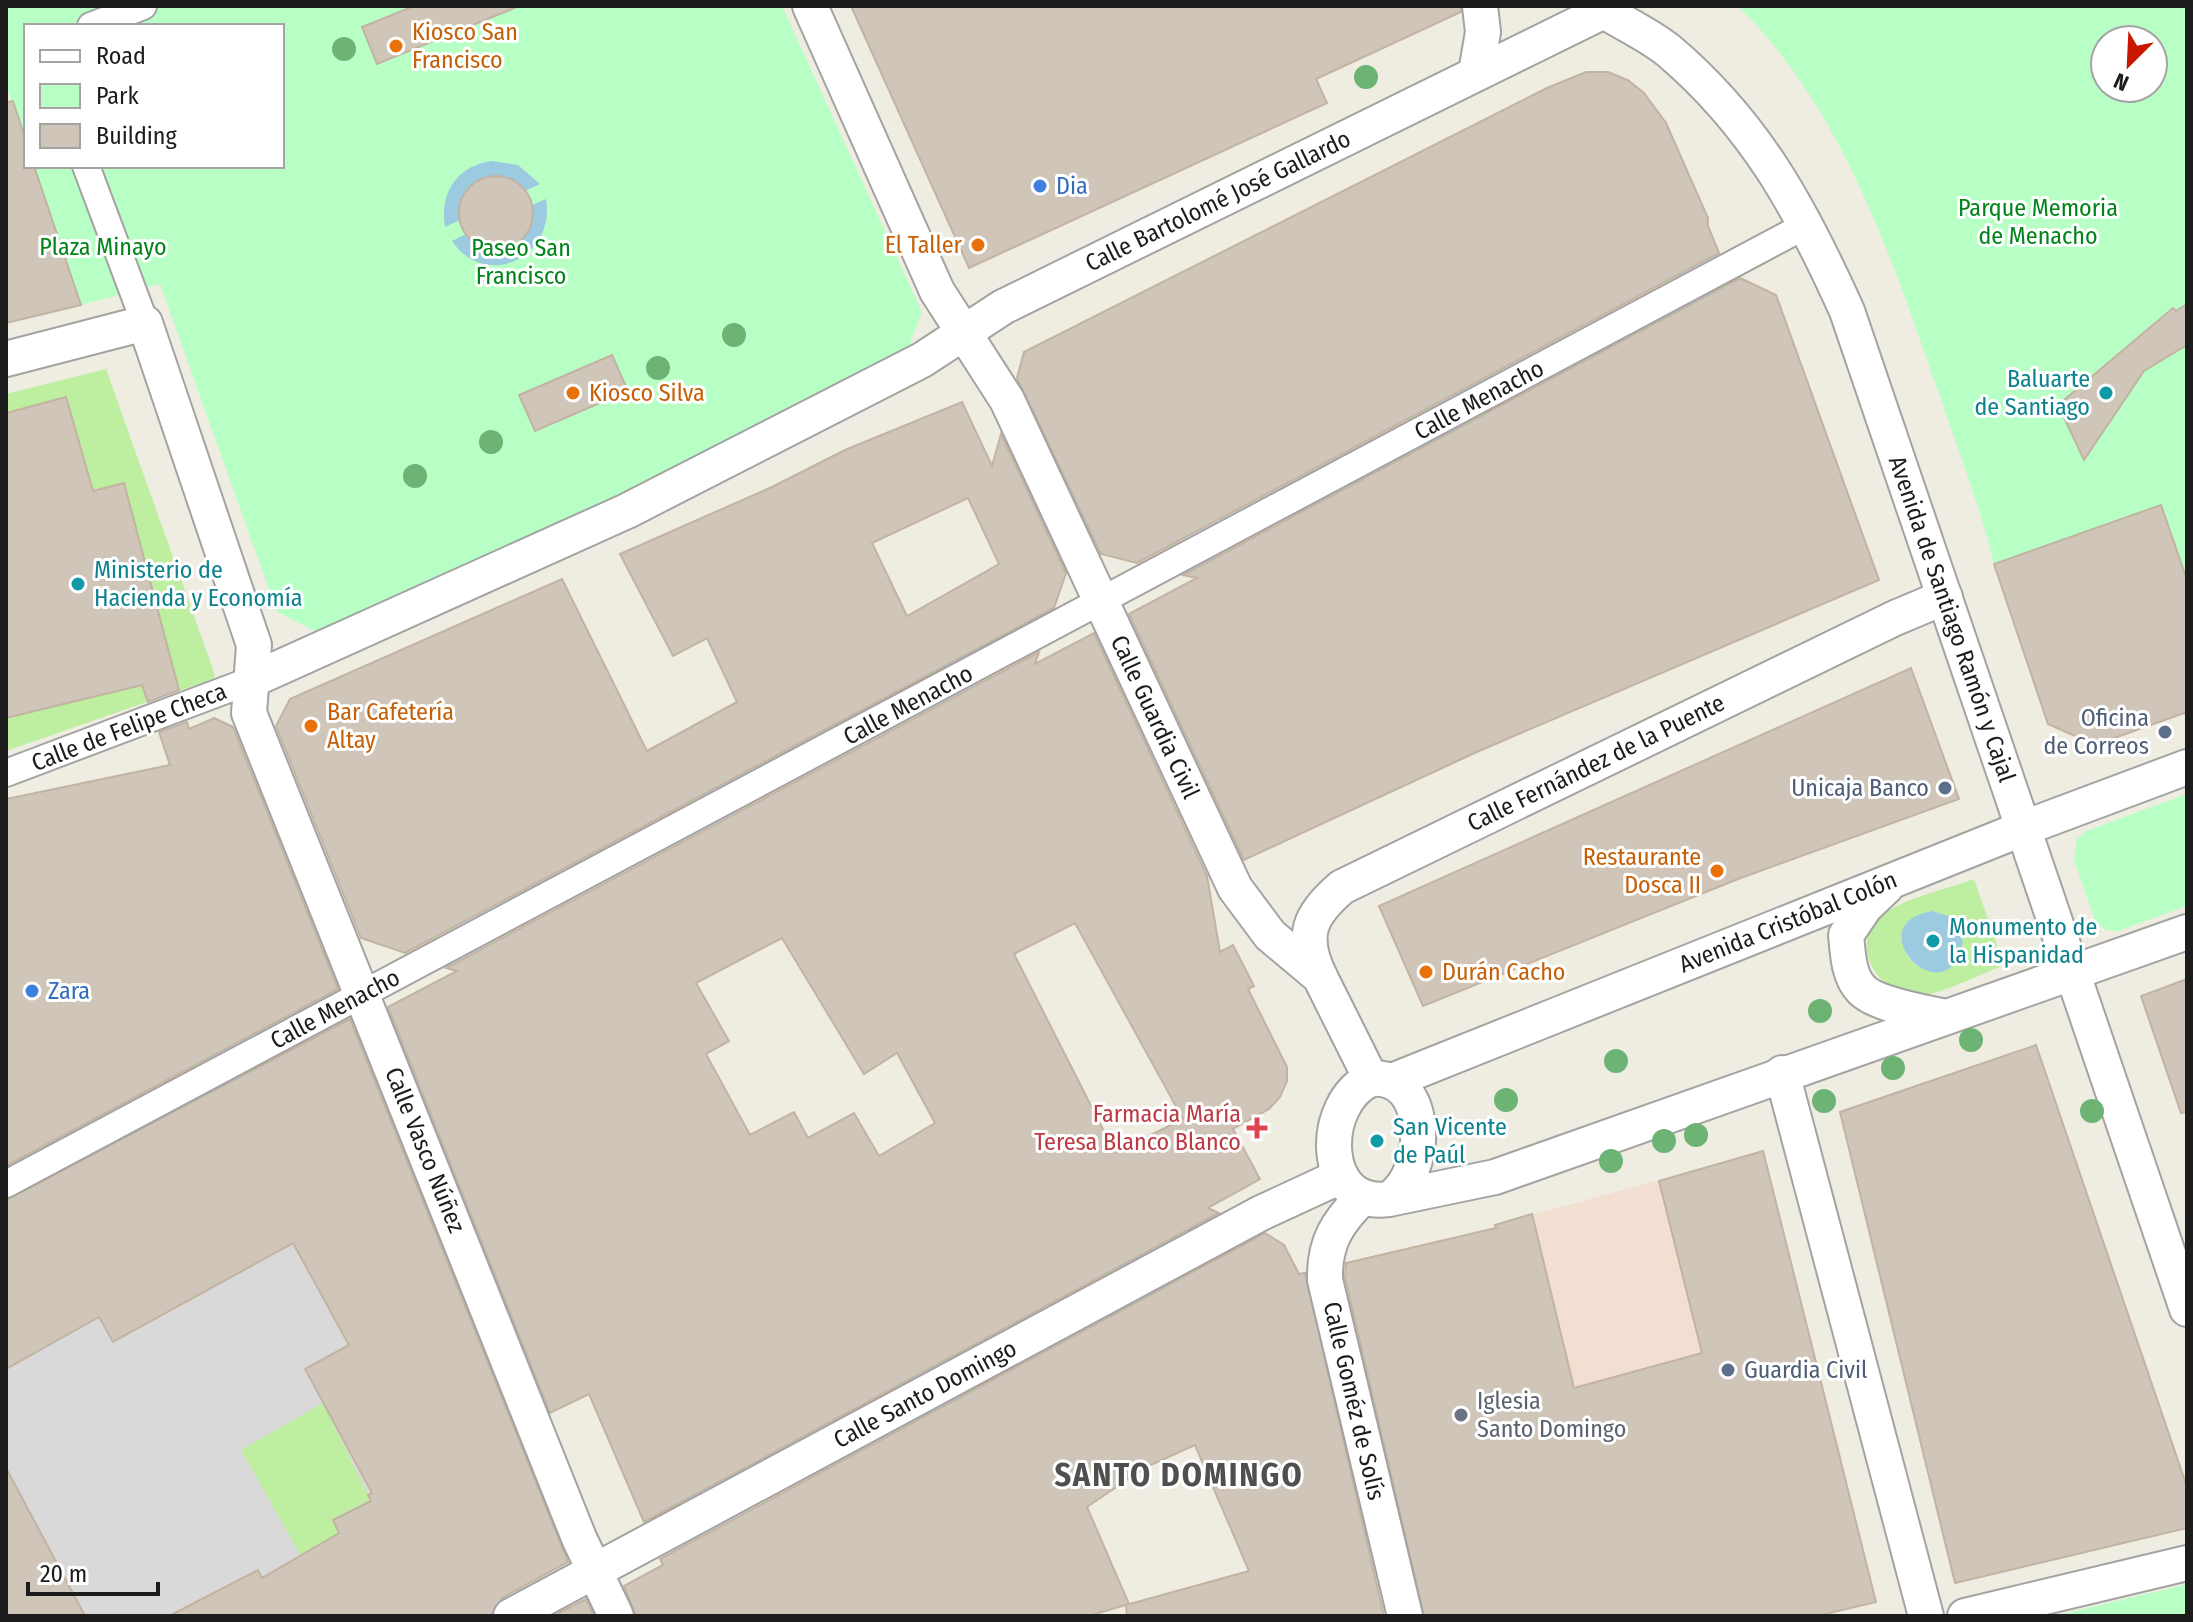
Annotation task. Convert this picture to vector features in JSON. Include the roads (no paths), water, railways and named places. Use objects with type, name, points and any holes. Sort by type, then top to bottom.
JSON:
[{"type":"street","points":[[96,24],[143,6]]},
{"type":"street","points":[[87,168],[145,323],[254,645],[252,680],[627,511],[964,335],[937,291],[810,6]]},
{"type":"street","points":[[1476,73],[1483,32],[1480,6]]},
{"type":"street","name":"Calle Bartolomé José Gallardo","points":[[964,335],[1003,307],[1476,73],[1600,8]]},
{"type":"street","name":"Avenida de Santiago Ramón y Cajal","points":[[1600,8],[1669,51],[1724,103],[1776,172],[1808,224],[1847,311],[2187,1309]]},
{"type":"street","name":"Calle Menacho","points":[[6,1184],[1808,224]]},
{"type":"street","points":[[6,359],[145,323]]},
{"type":"street","name":"Calle Guardia Civil","points":[[964,335],[1007,400],[1235,888],[1270,935],[1320,977],[1382,1080]]},
{"type":"street","name":"Calle Fernández de la Puente","points":[[1320,977],[1308,945],[1310,928],[1328,899],[1342,887],[1895,618],[1945,597]]},
{"type":"street","name":"Calle de Felipe Checa","points":[[6,773],[252,680]]},
{"type":"street","name":"Calle Vasco Núñez","points":[[252,680],[249,713],[594,1573],[616,1616]]},
{"type":"street","name":"Avenida Cristóbal Colón","points":[[1382,1080],[2187,767]]},
{"type":"street","points":[[1895,879],[1865,907],[1846,935],[1851,969],[1862,990],[1897,1006],[1946,1017]]},
{"type":"street","points":[[1364,1190],[1495,1177],[2187,932]]},
{"type":"street","points":[[1782,1073],[1926,1616]]},
{"type":"street","points":[[1382,1080],[1410,1101],[1420,1134],[1419,1151],[1409,1178],[1364,1190],[1333,1145],[1338,1120],[1355,1090],[1382,1080]]},
{"type":"street","name":"Calle Santo Domingo","points":[[511,1616],[1261,1213],[1364,1190]]},
{"type":"street","name":"Calle Goméz de Solís","points":[[1364,1190],[1332,1234],[1324,1256],[1325,1280],[1405,1616]]},
{"type":"street","points":[[1965,1616],[2187,1563]]},
{"type":"water","points":[[492,161],[518,165],[540,184],[525,191],[503,177],[481,180],[464,195],[460,220],[445,227],[445,203],[453,183],[469,168]]},
{"type":"water","points":[[546,199],[546,220],[540,237],[530,251],[516,260],[499,265],[482,264],[466,256],[452,241],[466,234],[488,249],[507,248],[527,232],[532,205]]},
{"type":"water","points":[[1932,911],[1952,917],[1962,942],[1961,951],[1950,967],[1937,972],[1923,969],[1910,959],[1903,945],[1902,931],[1911,919]],"holes":[[[1935,931],[1941,936],[1941,946],[1930,951],[1923,945],[1926,933]]]},
{"type":"place","name":"Kiosco San Francisco","points":[[396,46]]},
{"type":"place","name":"Dia","points":[[1040,186]]},
{"type":"place","name":"El Taller","points":[[978,245]]},
{"type":"place","name":"Kiosco Silva","points":[[573,393]]},
{"type":"place","name":"Baluarte de Santiago","points":[[2106,393]]},
{"type":"place","name":"Ministerio de Hacienda y Economía","points":[[78,584]]},
{"type":"place","name":"Bar Cafetería Altay","points":[[311,726]]},
{"type":"place","name":"Oficina de Correos","points":[[2165,732]]},
{"type":"place","name":"Unicaja Banco","points":[[1945,788]]},
{"type":"place","name":"Restaurante Dosca II","points":[[1717,871]]},
{"type":"place","name":"Monumento de la Hispanidad","points":[[1933,941]]},
{"type":"place","name":"Durán Cacho","points":[[1426,972]]},
{"type":"place","name":"Zara","points":[[32,991]]},
{"type":"place","name":"Farmacia María Teresa Blanco Blanco","points":[[1257,1128]]},
{"type":"place","name":"San Vicente de Paúl","points":[[1377,1141]]},
{"type":"place","name":"Guardia Civil","points":[[1728,1370]]},
{"type":"place","name":"Iglesia Santo Domingo","points":[[1461,1415]]},
{"type":"district","name":"SANTO DOMINGO","points":[[1179,1475]]},
{"type":"park label","name":"Parque Memoria de Menacho","points":[[2038,222]]},
{"type":"park label","name":"Plaza Minayo","points":[[103,247]]},
{"type":"park label","name":"Paseo San Francisco","points":[[521,262]]}]
